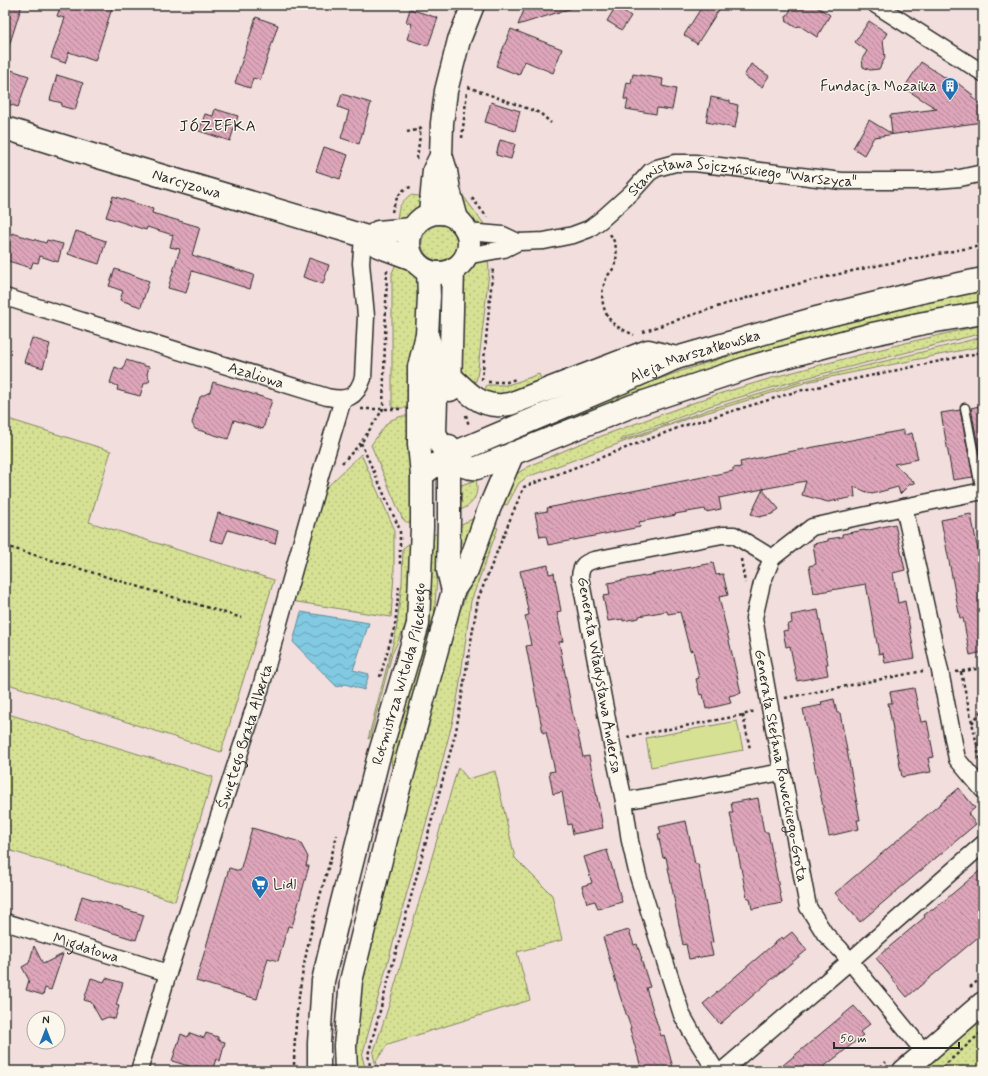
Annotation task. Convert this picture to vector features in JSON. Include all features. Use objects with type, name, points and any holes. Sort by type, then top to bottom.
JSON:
[{"type":"main road","points":[[462,225],[449,214],[430,214],[420,220],[412,229],[409,239],[410,249],[421,265],[441,273],[460,262],[469,244],[462,225],[448,190],[446,171],[441,156],[442,123],[446,91],[459,40],[473,5]]},
{"type":"main road","name":"Narcyzowa","points":[[5,128],[366,238],[378,246],[421,265]]},
{"type":"main road","points":[[430,214],[434,170],[441,156]]},
{"type":"main road","points":[[366,238],[378,232],[412,229]]},
{"type":"main road","name":"Rotmistrza Witolda Pileckiego","points":[[453,590],[448,570],[450,376],[460,262]]},
{"type":"main road","name":"Rotmistrza Witolda Pileckiego","points":[[319,1071],[318,1043],[323,981],[378,759],[418,624],[422,527],[422,475],[418,444],[419,367],[427,335],[429,296],[421,265]]},
{"type":"main road","name":"Aleja Marszałkowska","points":[[422,475],[449,455],[676,358],[813,319],[917,293],[983,279]]},
{"type":"main road","name":"Aleja Marszałkowska","points":[[449,455],[463,466],[472,469],[477,468],[632,406],[753,366],[868,335],[924,323],[983,313]]},
{"type":"main road","points":[[427,335],[437,366],[437,438],[442,448],[449,455]]},
{"type":"main road","points":[[450,376],[480,401],[498,406],[510,404],[648,351],[676,358]]},
{"type":"main road","name":"Rotmistrza Witolda Pileckiego","points":[[346,1071],[345,1046],[351,981],[398,793],[453,590],[467,570],[489,509],[513,453]]},
{"type":"main road","points":[[904,1071],[983,1003]]},
{"type":"street","points":[[876,5],[983,73]]},
{"type":"street","name":"Stanisława Sojczyńskiego \"Warszyca\"","points":[[460,262],[504,249],[518,242],[544,241],[573,235],[589,229],[631,193],[650,172],[657,168],[675,163],[695,162],[842,181],[924,181],[960,178],[983,173]]},
{"type":"street","name":"Stanisława Sojczyńskiego \"Warszyca\"","points":[[462,225],[503,235],[518,242]]},
{"type":"street","points":[[341,404],[355,394],[363,378],[366,316],[361,263],[366,238]]},
{"type":"street","name":"Azaliowa","points":[[5,297],[327,397],[341,404]]},
{"type":"street","name":"Świętego Brata Alberta","points":[[139,1071],[168,973],[261,687],[341,404]]},
{"type":"street","points":[[772,558],[812,527],[982,492]]},
{"type":"street","points":[[904,507],[940,671],[957,759],[983,790]]},
{"type":"street","name":"Generała Władysława Andersa","points":[[716,1071],[690,1031],[682,1015],[638,876],[580,577],[582,567],[587,562],[722,535],[734,535],[772,558]]},
{"type":"street","name":"Generała Stefana Roweckiego-Grota","points":[[772,558],[762,583],[754,618],[808,907],[825,934],[840,949],[925,1053]]},
{"type":"street","points":[[624,801],[782,772]]},
{"type":"street","points":[[722,1071],[850,962],[983,844]]},
{"type":"street","name":"Migdałowa","points":[[5,922],[168,973]]},
{"type":"lane","points":[[965,408],[982,492]]},
{"type":"path","points":[[462,139],[468,87],[540,113],[551,123]]},
{"type":"path","points":[[407,132],[421,128]]},
{"type":"path","points":[[391,216],[395,202],[399,195],[408,188],[416,188]]},
{"type":"path","points":[[469,194],[489,218]]},
{"type":"path","points":[[609,234],[614,240],[617,254],[613,268],[602,289],[603,306],[609,319],[614,324],[634,335],[627,337]]},
{"type":"path","points":[[642,332],[685,316],[868,267],[983,246]]},
{"type":"path","points":[[494,263],[482,381],[507,382],[522,378]]},
{"type":"path","points":[[341,463],[361,443],[383,409],[387,264]]},
{"type":"path","points":[[371,1071],[368,1055],[456,731],[478,599],[524,487],[684,426],[798,391],[983,352]]},
{"type":"path","points":[[341,404],[383,409],[400,409]]},
{"type":"path","points":[[361,443],[400,530],[405,530]]},
{"type":"path","points":[[5,546],[242,618]]},
{"type":"path","points":[[740,555],[745,584]]},
{"type":"path","points":[[778,700],[925,671]]},
{"type":"path","points":[[961,672],[977,745],[980,757],[983,761]]},
{"type":"path","points":[[972,723],[983,708]]},
{"type":"path","points":[[611,740],[754,712],[760,709]]},
{"type":"path","points":[[743,714],[750,749]]},
{"type":"path","points":[[977,745],[983,744]]},
{"type":"path","points":[[938,1071],[983,1031]]},
{"type":"green space","points":[[410,195],[427,197],[415,214],[407,221],[397,226],[400,205]]},
{"type":"green space","points":[[464,197],[484,224],[485,228],[480,227],[470,221],[463,212],[455,198]]},
{"type":"green space","points":[[440,225],[450,228],[455,233],[458,243],[455,253],[450,258],[440,261],[430,258],[425,253],[422,243],[425,233],[430,228]]},
{"type":"green space","points":[[395,256],[415,273],[423,288],[408,408],[392,408],[392,273],[395,266]]},
{"type":"green space","points":[[488,256],[489,272],[477,378],[473,387],[463,373],[459,360],[460,281],[471,265]]},
{"type":"green space","points":[[983,288],[983,303],[485,456],[483,450],[594,403],[681,371],[846,320]]},
{"type":"green space","points":[[983,325],[983,333],[798,380],[710,406],[621,439],[621,441],[710,409],[804,381],[983,337],[983,346],[811,381],[692,417],[527,477],[519,483],[507,505],[499,502],[511,480],[526,468],[577,445],[618,430],[715,395],[782,375],[901,344]]},
{"type":"green space","points":[[539,374],[542,381],[513,397],[483,394],[487,385],[507,385]]},
{"type":"green space","points":[[402,416],[411,416],[412,522],[406,522],[402,518],[371,445],[387,423]]},
{"type":"green space","points":[[5,418],[111,451],[89,522],[274,580],[221,752],[5,683]]},
{"type":"green space","points":[[361,454],[394,528],[394,574],[391,617],[291,601],[324,490]]},
{"type":"green space","points":[[476,480],[477,491],[474,500],[466,507],[456,511],[458,486]]},
{"type":"green space","points":[[477,517],[460,574],[457,526]]},
{"type":"green space","points":[[492,525],[498,528],[471,601],[459,689],[453,720],[362,1056],[366,1071],[356,1071],[357,1012],[362,975],[375,915],[455,624]]},
{"type":"green space","points":[[438,533],[438,562],[434,619],[393,776],[391,758],[407,701],[431,536]]},
{"type":"green space","points":[[413,541],[410,603],[406,624],[392,654],[370,738],[368,739],[396,632],[402,583],[403,548]]},
{"type":"green space","points":[[5,713],[213,777],[175,901],[5,849]]},
{"type":"green space","points":[[737,721],[743,750],[651,767],[646,738]]},
{"type":"green space","points":[[458,767],[468,779],[495,771],[515,858],[552,895],[562,940],[517,952],[530,1000],[388,1044],[376,1061],[379,1071],[377,1071],[373,1054],[390,1002]]},
{"type":"green space","points":[[983,1017],[983,1071],[921,1071]]},
{"type":"water","points":[[301,612],[369,623],[353,670],[369,674],[364,690],[345,684],[337,687],[293,642]]},
{"type":"building","points":[[5,5],[22,5],[8,49],[5,48]]},
{"type":"building","points":[[61,5],[113,5],[95,61],[69,52],[65,63],[51,58],[65,18],[57,16]]},
{"type":"building","points":[[526,5],[572,5],[572,8],[518,25]]},
{"type":"building","points":[[703,5],[722,5],[697,44],[684,35]]},
{"type":"building","points":[[794,5],[814,5],[830,15],[817,37],[800,26],[795,27],[787,22],[786,17]]},
{"type":"building","points":[[616,6],[631,16],[622,30],[607,21]]},
{"type":"building","points":[[410,9],[438,18],[428,46],[407,39],[412,24],[406,22]]},
{"type":"building","points":[[256,17],[278,25],[260,80],[253,78],[250,88],[235,83]]},
{"type":"building","points":[[869,21],[887,33],[883,40],[885,58],[879,69],[870,70],[863,67],[862,59],[867,51],[855,42]]},
{"type":"building","points":[[511,29],[562,49],[553,73],[525,61],[519,75],[496,66]]},
{"type":"building","name":"Fundacja Mozaika","points":[[921,62],[949,80],[951,78],[973,95],[971,97],[983,105],[983,122],[874,137],[864,155],[853,148],[869,120],[892,134],[890,115],[937,109],[904,88]]},
{"type":"building","points":[[751,64],[769,76],[762,87],[744,76]]},
{"type":"building","points":[[5,68],[29,76],[18,107],[5,103]]},
{"type":"building","points":[[633,74],[663,79],[662,86],[676,89],[672,110],[657,108],[656,114],[626,109],[628,100],[624,99],[627,82],[631,83]]},
{"type":"building","points":[[57,75],[83,83],[75,110],[61,106],[62,103],[50,100]]},
{"type":"building","points":[[342,94],[371,103],[359,144],[341,138],[349,111],[338,107]]},
{"type":"building","points":[[711,97],[730,101],[730,103],[738,105],[735,128],[706,122]]},
{"type":"building","points":[[491,102],[520,111],[515,131],[485,122]]},
{"type":"building","points":[[215,109],[238,116],[230,141],[199,131],[205,114],[213,116]]},
{"type":"building","points":[[500,140],[515,144],[511,159],[496,155]]},
{"type":"building","points":[[324,147],[348,155],[340,179],[316,171]]},
{"type":"building","points":[[113,196],[153,209],[152,213],[200,227],[192,255],[254,275],[250,289],[192,271],[186,293],[168,288],[180,249],[170,247],[173,235],[147,227],[146,230],[106,217]]},
{"type":"building","points":[[76,231],[106,241],[99,264],[68,254]]},
{"type":"building","points":[[12,233],[46,243],[47,240],[63,244],[58,262],[40,256],[38,263],[33,262],[31,268],[5,260],[5,255]]},
{"type":"building","points":[[309,258],[329,265],[323,284],[303,277]]},
{"type":"building","points":[[115,269],[149,281],[141,307],[120,300],[123,291],[109,286]]},
{"type":"building","points":[[32,338],[50,344],[43,368],[24,362]]},
{"type":"building","points":[[126,360],[149,367],[147,374],[150,381],[144,384],[140,396],[117,390],[118,386],[110,383],[115,367],[123,370]]},
{"type":"building","points":[[213,382],[272,400],[263,429],[234,420],[228,439],[195,429],[192,423],[200,397],[210,392]]},
{"type":"building","points":[[983,405],[983,473],[971,408]]},
{"type":"building","points":[[960,410],[973,477],[953,480],[941,413]]},
{"type":"building","points":[[904,430],[904,435],[912,433],[918,459],[894,464],[915,483],[910,484],[900,494],[898,487],[872,494],[854,487],[855,497],[828,502],[802,495],[806,481],[719,498],[721,509],[706,512],[705,509],[675,514],[676,515],[639,522],[640,527],[548,545],[546,536],[540,537],[535,513],[548,511],[547,508],[733,471],[733,468],[741,467],[740,462],[772,455]]},
{"type":"building","points":[[763,490],[779,509],[772,514],[759,517],[751,514]]},
{"type":"building","points":[[218,513],[278,531],[275,544],[228,530],[223,543],[210,540]]},
{"type":"building","points":[[971,514],[983,577],[983,652],[970,655],[963,618],[960,618],[941,520]]},
{"type":"building","points":[[895,524],[905,570],[893,573],[898,603],[905,601],[915,658],[885,663],[883,653],[879,654],[866,584],[814,593],[809,566],[816,564],[813,544],[828,541],[828,539],[842,537],[842,534],[865,531]]},
{"type":"building","points":[[713,563],[716,575],[723,574],[728,595],[719,597],[741,693],[729,696],[731,703],[706,709],[703,694],[700,695],[696,679],[699,678],[693,650],[690,651],[680,612],[668,614],[667,611],[639,616],[639,618],[623,621],[623,619],[608,621],[603,596],[610,595],[608,583]]},
{"type":"building","points":[[548,565],[549,574],[554,573],[561,611],[557,612],[563,641],[559,642],[574,721],[583,757],[589,756],[603,828],[573,834],[571,824],[568,825],[562,792],[553,794],[549,772],[555,771],[546,732],[543,733],[526,646],[531,645],[525,616],[529,615],[520,571]]},
{"type":"building","points":[[818,610],[828,664],[826,664],[828,675],[797,681],[790,646],[786,647],[783,631],[788,630],[787,625],[792,623],[791,615]]},
{"type":"building","points":[[914,688],[921,722],[927,721],[934,757],[928,758],[931,772],[902,777],[888,703],[892,703],[890,692]]},
{"type":"building","points":[[834,699],[837,713],[840,713],[860,820],[857,820],[859,829],[829,836],[803,709],[822,705],[821,702]]},
{"type":"building","points":[[959,788],[975,808],[968,814],[976,824],[860,922],[835,893]]},
{"type":"building","points":[[758,798],[764,832],[768,832],[782,903],[752,909],[750,898],[747,898],[730,813],[733,813],[731,803]]},
{"type":"building","points":[[686,821],[695,864],[698,864],[713,942],[710,943],[713,955],[689,959],[686,944],[683,945],[666,857],[663,858],[658,834],[661,833],[659,827]]},
{"type":"building","name":"Lidl","points":[[252,828],[300,842],[308,857],[306,866],[309,866],[292,927],[288,926],[278,961],[268,958],[257,999],[196,981],[229,868],[240,871]]},
{"type":"building","points":[[607,850],[622,902],[598,909],[595,901],[587,903],[582,886],[592,883],[584,857]]},
{"type":"building","points":[[983,868],[983,933],[907,997],[876,958],[925,917],[924,915],[933,910]]},
{"type":"building","points":[[82,896],[144,915],[136,940],[75,921]]},
{"type":"building","points":[[629,930],[634,945],[637,944],[642,959],[650,987],[646,988],[661,1036],[664,1035],[674,1071],[642,1071],[630,1029],[631,1028],[603,937]]},
{"type":"building","points":[[792,932],[807,950],[720,1024],[703,1004],[782,937],[783,939]]},
{"type":"building","points":[[34,946],[43,964],[63,954],[51,990],[45,988],[43,995],[26,990],[29,980],[22,967],[29,963]]},
{"type":"building","points":[[91,978],[104,982],[106,978],[123,983],[116,1005],[119,1006],[115,1019],[108,1017],[101,1020],[91,1002],[84,1000]]},
{"type":"building","points":[[854,1006],[870,1024],[860,1032],[863,1035],[839,1055],[818,1071],[776,1071]]},
{"type":"building","points":[[190,1033],[204,1038],[206,1033],[218,1037],[218,1040],[225,1042],[220,1061],[216,1059],[212,1071],[196,1066],[195,1068],[172,1061],[181,1034],[188,1037]]},
{"type":"place","name":"Fundacja Mozaika","points":[[950,101]]},
{"type":"place","name":"Lidl","points":[[260,899]]},
{"type":"district","name":"JÓZEFKA","points":[[218,125]]}]
